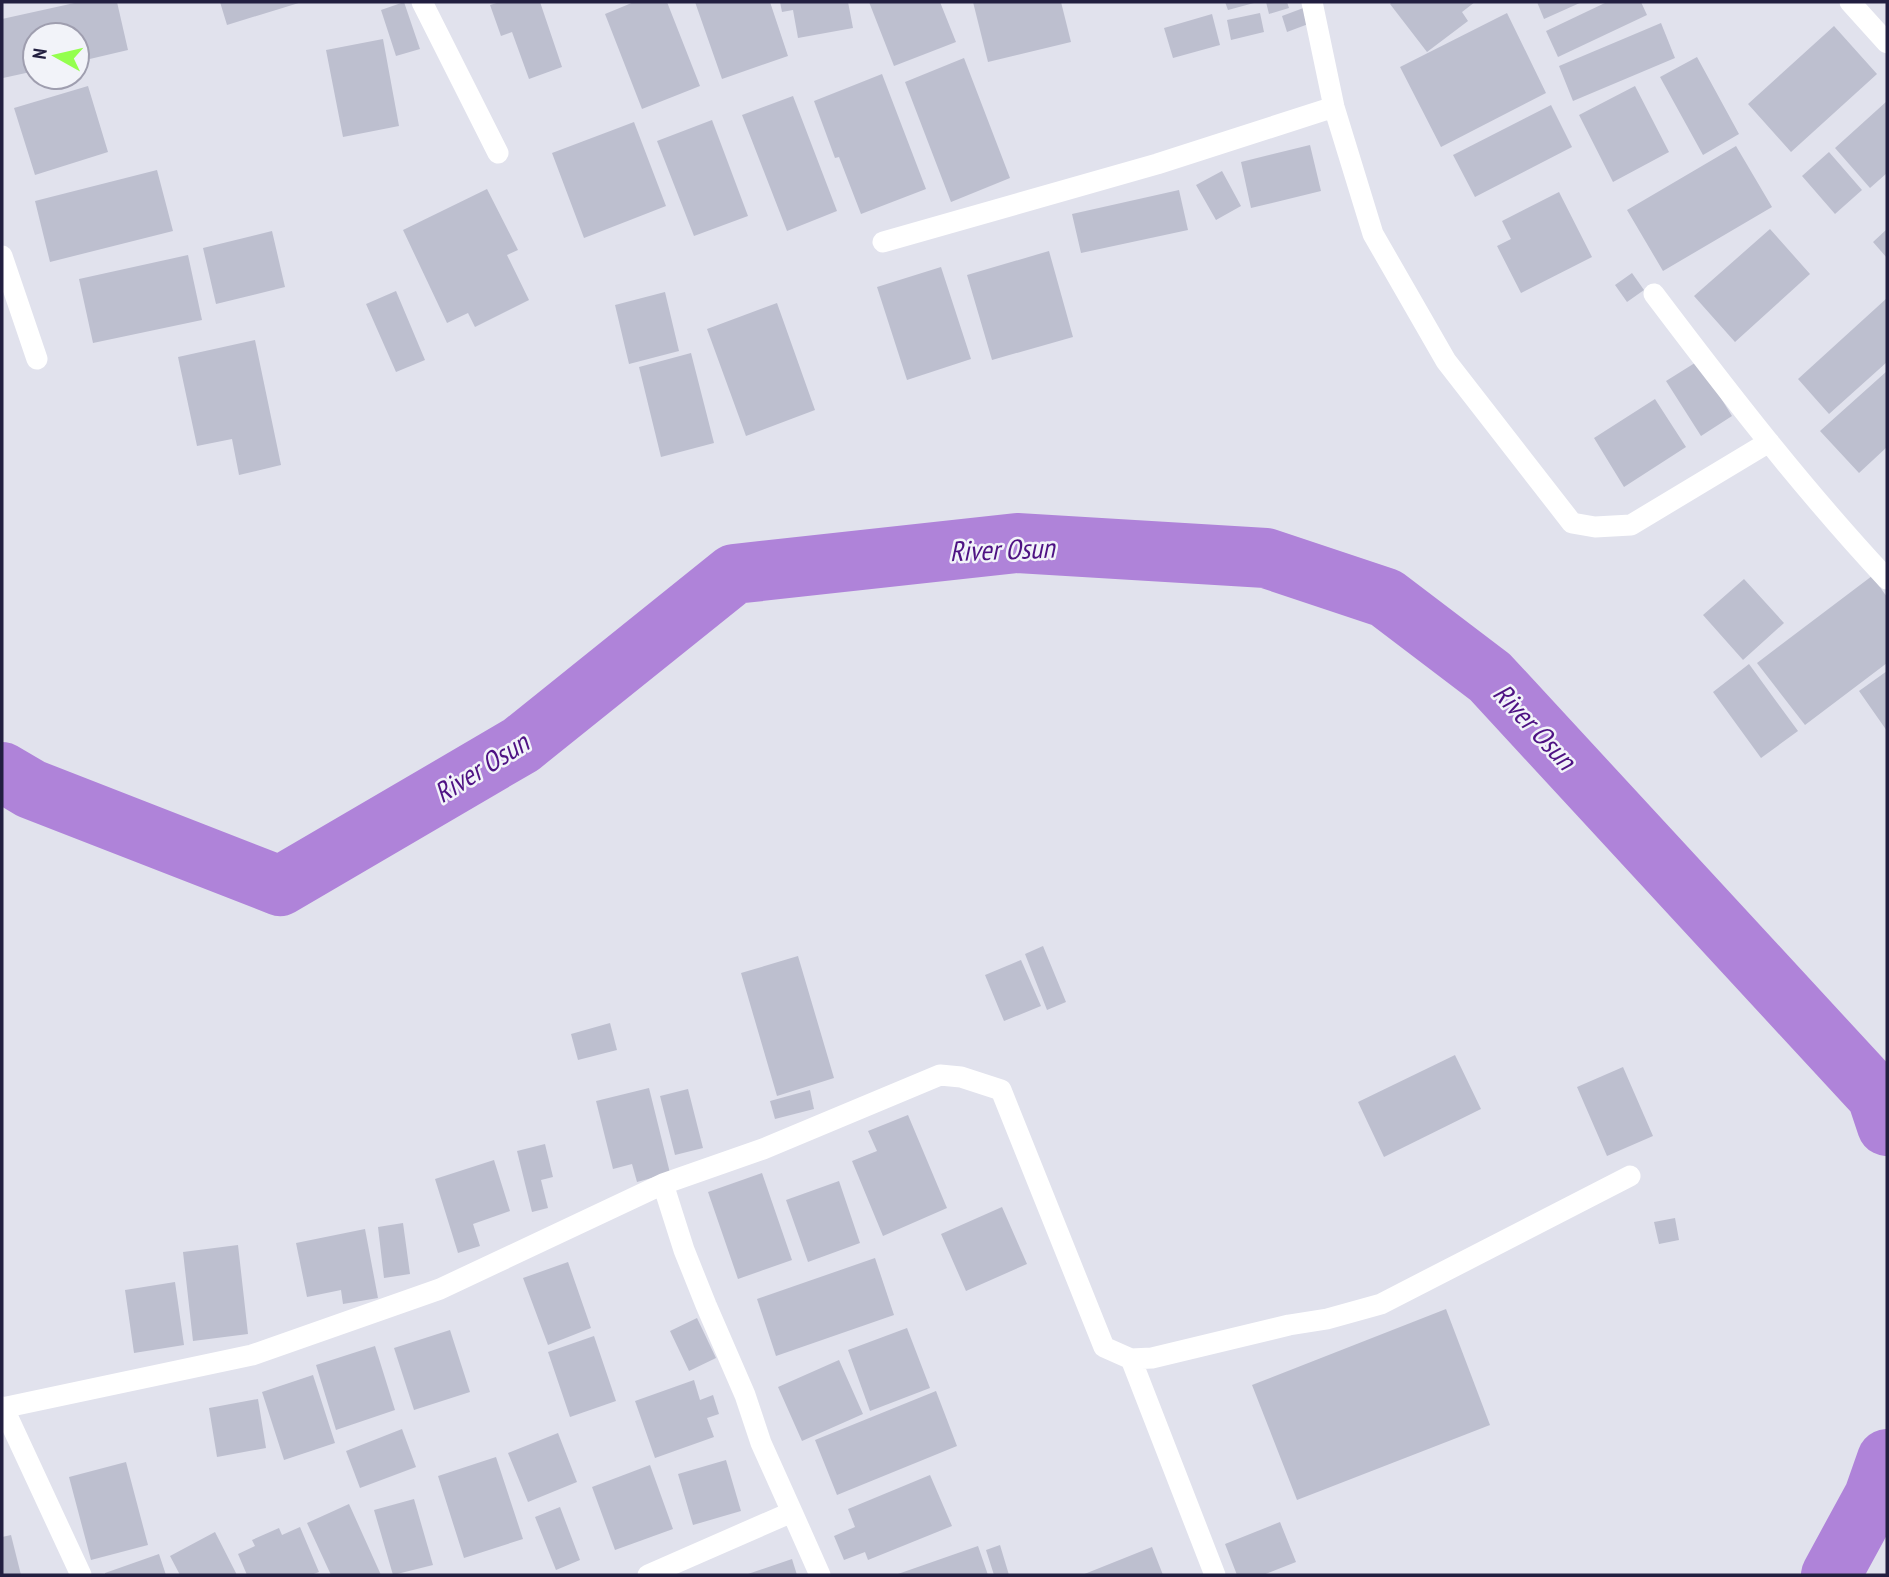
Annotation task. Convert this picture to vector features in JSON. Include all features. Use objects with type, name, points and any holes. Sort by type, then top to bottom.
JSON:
[{"type":"street","points":[[423,2],[498,153]]},
{"type":"street","points":[[1312,2],[1334,107],[1373,234],[1446,360],[1572,523],[1607,527],[1632,525],[1769,442]]},
{"type":"street","points":[[1850,2],[1887,43]]},
{"type":"street","points":[[883,242],[1157,164],[1334,107]]},
{"type":"street","points":[[2,256],[37,359]]},
{"type":"street","points":[[1654,294],[1769,442],[1840,528],[1887,579]]},
{"type":"street","points":[[80,1575],[2,1407],[252,1354],[440,1289],[663,1184],[763,1149],[940,1075],[961,1077],[1001,1090],[1104,1347],[1131,1359],[1152,1358],[1289,1325],[1328,1320],[1381,1304],[1630,1176]]},
{"type":"street","points":[[663,1184],[684,1250],[745,1395],[761,1443],[820,1575]]},
{"type":"street","points":[[1131,1359],[1215,1575]]},
{"type":"street","points":[[648,1575],[792,1512]]},
{"type":"building","points":[[79,2],[117,2],[128,50],[91,59],[91,21],[21,21],[21,74],[3,78],[2,19]]},
{"type":"building","points":[[220,2],[302,2],[227,25]]},
{"type":"building","points":[[404,2],[420,49],[396,56],[381,10]]},
{"type":"building","points":[[500,2],[540,2],[562,67],[529,79],[512,32],[501,36],[490,5]]},
{"type":"building","points":[[634,2],[667,2],[700,86],[642,109],[605,14]]},
{"type":"building","points":[[695,2],[770,2],[788,56],[722,79]]},
{"type":"building","points":[[780,2],[848,2],[853,28],[798,38],[793,10],[782,12]]},
{"type":"building","points":[[869,2],[940,2],[956,42],[894,66]]},
{"type":"building","points":[[973,2],[1061,2],[1071,42],[988,62]]},
{"type":"building","points":[[1225,2],[1254,2],[1254,3],[1228,10]]},
{"type":"building","points":[[1266,2],[1287,2],[1289,8],[1269,14]]},
{"type":"building","points":[[1475,2],[1462,12],[1468,21],[1427,52],[1390,4]]},
{"type":"building","points":[[1537,2],[1582,2],[1544,19]]},
{"type":"building","points":[[1607,2],[1641,2],[1647,15],[1558,57],[1546,31]]},
{"type":"building","points":[[1306,7],[1311,23],[1287,32],[1282,16]]},
{"type":"building","points":[[1260,13],[1264,32],[1231,40],[1227,20]]},
{"type":"building","points":[[1507,13],[1546,93],[1441,147],[1400,67]]},
{"type":"building","points":[[1212,14],[1220,45],[1173,58],[1164,28]]},
{"type":"building","points":[[1661,23],[1675,58],[1573,101],[1559,66]]},
{"type":"building","points":[[1834,26],[1877,74],[1791,152],[1748,104]]},
{"type":"building","points":[[383,39],[399,126],[343,137],[326,50]]},
{"type":"building","points":[[1697,57],[1739,134],[1703,155],[1660,77]]},
{"type":"building","points":[[964,58],[1010,178],[951,202],[905,82]]},
{"type":"building","points":[[882,74],[926,189],[861,214],[839,157],[835,158],[814,101]]},
{"type":"building","points":[[1635,86],[1669,152],[1613,182],[1579,115]]},
{"type":"building","points":[[71,91],[90,91],[108,152],[35,175],[14,108]]},
{"type":"building","points":[[793,96],[837,211],[787,231],[742,115]]},
{"type":"building","points":[[1887,101],[1887,173],[1870,188],[1835,148]]},
{"type":"building","points":[[1551,105],[1572,147],[1475,197],[1453,155]]},
{"type":"building","points":[[712,120],[748,216],[694,236],[657,141]]},
{"type":"building","points":[[634,122],[666,206],[584,238],[552,153]]},
{"type":"building","points":[[1310,145],[1321,191],[1251,208],[1241,162]]},
{"type":"building","points":[[1736,146],[1772,207],[1663,271],[1627,210]]},
{"type":"building","points":[[1829,152],[1862,190],[1835,214],[1802,176]]},
{"type":"building","points":[[157,170],[173,231],[50,262],[35,201]]},
{"type":"building","points":[[1222,171],[1241,206],[1216,220],[1196,185]]},
{"type":"building","points":[[487,189],[518,250],[507,255],[529,300],[475,327],[468,313],[447,323],[403,230]]},
{"type":"building","points":[[1179,190],[1188,230],[1081,253],[1072,214]]},
{"type":"building","points":[[1559,192],[1592,257],[1521,293],[1497,246],[1511,239],[1502,221]]},
{"type":"building","points":[[1770,229],[1810,274],[1735,342],[1694,296]]},
{"type":"building","points":[[1887,229],[1887,258],[1873,242]]},
{"type":"building","points":[[272,231],[285,287],[216,304],[203,248]]},
{"type":"building","points":[[1049,251],[1073,337],[992,360],[967,275]]},
{"type":"building","points":[[188,255],[202,320],[93,343],[79,279]]},
{"type":"building","points":[[941,267],[971,359],[907,380],[877,287]]},
{"type":"building","points":[[1632,273],[1644,290],[1627,302],[1615,285]]},
{"type":"building","points":[[396,291],[425,360],[396,372],[366,304]]},
{"type":"building","points":[[665,292],[679,351],[629,364],[615,305]]},
{"type":"building","points":[[1887,298],[1887,362],[1829,414],[1798,379]]},
{"type":"building","points":[[777,303],[815,410],[746,436],[707,329]]},
{"type":"building","points":[[255,340],[281,465],[239,475],[232,439],[197,446],[178,357]]},
{"type":"building","points":[[691,353],[714,443],[661,457],[639,367]]},
{"type":"building","points":[[1698,361],[1732,416],[1701,436],[1666,381]]},
{"type":"building","points":[[1887,371],[1887,447],[1859,473],[1820,431]]},
{"type":"building","points":[[1655,399],[1686,447],[1624,487],[1594,438]]},
{"type":"building","points":[[1872,576],[1887,597],[1887,663],[1805,725],[1757,663]]},
{"type":"building","points":[[1744,579],[1784,623],[1743,660],[1703,615]]},
{"type":"building","points":[[1749,664],[1798,731],[1761,758],[1713,692]]},
{"type":"building","points":[[1887,671],[1887,731],[1859,691]]},
{"type":"building","points":[[1043,946],[1066,1002],[1047,1010],[1025,954]]},
{"type":"building","points":[[798,956],[834,1078],[777,1096],[741,973]]},
{"type":"building","points":[[1021,960],[1041,1006],[1004,1021],[985,975]]},
{"type":"building","points":[[610,1023],[617,1050],[578,1060],[571,1034]]},
{"type":"building","points":[[1455,1055],[1481,1109],[1384,1157],[1358,1102]]},
{"type":"building","points":[[1623,1067],[1653,1136],[1607,1156],[1577,1087]]},
{"type":"building","points":[[649,1088],[670,1173],[637,1182],[632,1164],[613,1169],[596,1101]]},
{"type":"building","points":[[688,1089],[703,1148],[675,1155],[660,1096]]},
{"type":"building","points":[[810,1090],[814,1109],[775,1119],[770,1101]]},
{"type":"building","points":[[908,1115],[947,1208],[883,1236],[852,1161],[877,1151],[868,1131]]},
{"type":"building","points":[[545,1144],[553,1177],[541,1180],[548,1208],[532,1212],[517,1151]]},
{"type":"building","points":[[494,1160],[510,1211],[473,1224],[480,1246],[458,1253],[435,1179]]},
{"type":"building","points":[[762,1173],[792,1260],[738,1279],[708,1192]]},
{"type":"building","points":[[839,1181],[860,1243],[808,1262],[786,1200]]},
{"type":"building","points":[[1002,1207],[1027,1264],[966,1291],[941,1234]]},
{"type":"building","points":[[1675,1218],[1679,1240],[1659,1244],[1654,1222]]},
{"type":"building","points":[[403,1223],[410,1274],[384,1278],[378,1227]]},
{"type":"building","points":[[365,1229],[378,1298],[343,1304],[341,1290],[307,1297],[296,1243]]},
{"type":"building","points":[[238,1245],[248,1334],[193,1341],[183,1252]]},
{"type":"building","points":[[875,1258],[894,1315],[776,1356],[757,1299]]},
{"type":"building","points":[[568,1262],[591,1328],[548,1345],[523,1278]]},
{"type":"building","points":[[175,1282],[184,1345],[134,1353],[125,1290]]},
{"type":"building","points":[[1446,1309],[1490,1425],[1297,1500],[1252,1385]]},
{"type":"building","points":[[697,1318],[716,1358],[689,1371],[670,1331]]},
{"type":"building","points":[[907,1328],[930,1388],[870,1411],[848,1350]]},
{"type":"building","points":[[450,1330],[470,1392],[414,1410],[394,1348]]},
{"type":"building","points":[[594,1336],[616,1401],[570,1417],[548,1352]]},
{"type":"building","points":[[375,1346],[395,1410],[336,1430],[316,1365]]},
{"type":"building","points":[[839,1360],[863,1414],[802,1441],[778,1387]]},
{"type":"building","points":[[313,1375],[335,1443],[284,1460],[262,1392]]},
{"type":"building","points":[[694,1380],[700,1400],[713,1395],[719,1414],[707,1418],[714,1437],[655,1458],[635,1401]]},
{"type":"building","points":[[936,1391],[957,1446],[837,1495],[815,1440]]},
{"type":"building","points":[[258,1399],[266,1448],[217,1457],[209,1408]]},
{"type":"building","points":[[402,1429],[416,1467],[360,1488],[346,1451]]},
{"type":"building","points":[[558,1433],[577,1482],[528,1502],[508,1453]]},
{"type":"building","points":[[496,1457],[523,1539],[464,1558],[438,1476]]},
{"type":"building","points":[[726,1460],[741,1511],[693,1525],[678,1474]]},
{"type":"building","points":[[126,1462],[148,1545],[91,1560],[69,1477]]},
{"type":"building","points":[[650,1465],[673,1529],[615,1550],[592,1487]]},
{"type":"building","points":[[930,1475],[952,1526],[868,1560],[865,1552],[844,1560],[834,1536],[855,1527],[848,1509]]},
{"type":"building","points":[[414,1499],[433,1565],[393,1575],[374,1510]]},
{"type":"building","points":[[349,1504],[381,1575],[331,1575],[307,1523]]},
{"type":"building","points":[[560,1507],[580,1560],[556,1570],[535,1517]]},
{"type":"building","points":[[1280,1522],[1296,1562],[1263,1575],[1237,1575],[1225,1544]]},
{"type":"building","points":[[300,1527],[319,1572],[311,1575],[247,1575],[238,1554],[255,1546],[252,1540],[279,1528],[282,1535]]},
{"type":"building","points":[[215,1532],[237,1575],[180,1575],[170,1556]]},
{"type":"building","points":[[11,1535],[21,1575],[2,1575],[2,1537]]},
{"type":"building","points":[[1000,1545],[1009,1575],[994,1575],[986,1550]]},
{"type":"building","points":[[978,1546],[988,1575],[895,1575]]},
{"type":"building","points":[[1152,1547],[1163,1575],[1082,1575]]},
{"type":"building","points":[[159,1554],[166,1575],[105,1575],[105,1573]]},
{"type":"building","points":[[792,1559],[797,1575],[745,1575]]},
{"type":"waterway","name":"River Osun","points":[[2,772],[31,789],[280,886],[521,745],[734,574],[1017,543],[1266,558],[1386,598],[1490,677],[1877,1096],[1887,1126]]},
{"type":"waterway","name":"River Osun","points":[[1831,1575],[1874,1496],[1887,1459]]}]
